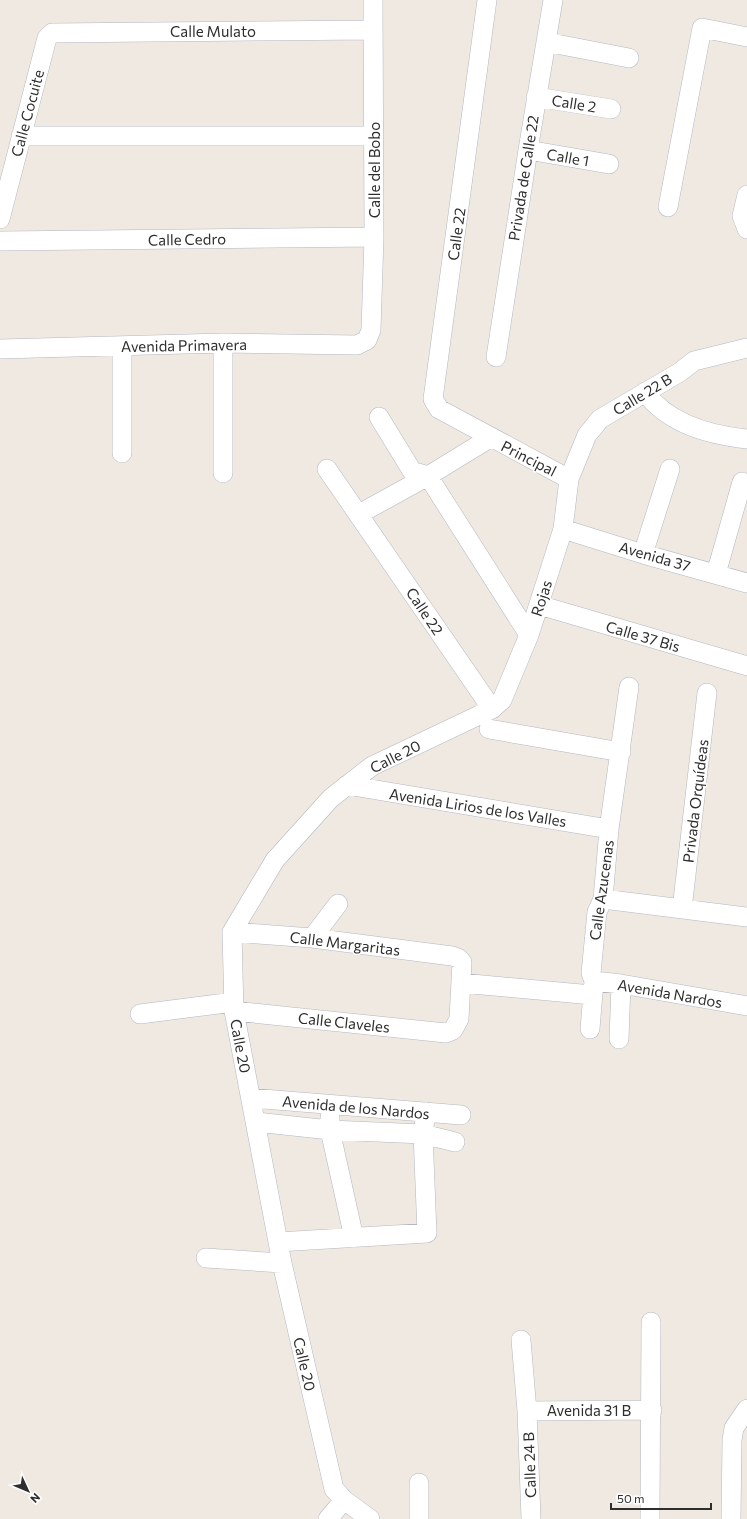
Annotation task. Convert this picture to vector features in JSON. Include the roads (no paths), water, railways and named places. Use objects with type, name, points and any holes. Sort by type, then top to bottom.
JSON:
[{"type":"street","name":"Calle del Bobo","points":[[367,340],[371,330],[374,237],[373,0]]},
{"type":"street","name":"Calle 22","points":[[486,0],[433,399],[439,409],[490,438]]},
{"type":"street","name":"Privada de Calle 22","points":[[496,357],[536,97],[553,0]]},
{"type":"street","points":[[668,207],[702,28],[747,37]]},
{"type":"street","name":"Calle Mulato","points":[[52,33],[373,30]]},
{"type":"street","name":"Calle Cocuite","points":[[0,219],[47,38],[52,33]]},
{"type":"street","points":[[546,42],[629,58]]},
{"type":"street","name":"Calle 2","points":[[536,97],[611,109]]},
{"type":"street","points":[[22,136],[374,136]]},
{"type":"street","name":"Calle 1","points":[[528,150],[609,164]]},
{"type":"street","points":[[747,195],[742,216],[747,229]]},
{"type":"street","name":"Calle Cedro","points":[[0,240],[374,237]]},
{"type":"street","name":"Avenida Primavera","points":[[0,349],[223,343],[357,345],[367,340]]},
{"type":"street","points":[[223,343],[224,474]]},
{"type":"street","points":[[122,346],[122,453]]},
{"type":"street","name":"Calle 22 B","points":[[569,479],[587,435],[600,420],[644,392],[680,372],[694,361],[747,348]]},
{"type":"street","points":[[644,392],[652,402],[694,428],[721,436],[747,439]]},
{"type":"street","points":[[379,417],[412,471],[428,476],[529,635]]},
{"type":"street","points":[[327,469],[358,514],[428,476],[490,438]]},
{"type":"street","name":"Principal","points":[[490,438],[569,479]]},
{"type":"street","points":[[643,554],[670,469]]},
{"type":"street","name":"Rojas","points":[[492,708],[502,700],[529,635],[539,606],[563,529],[569,479]]},
{"type":"street","points":[[716,574],[742,482]]},
{"type":"street","name":"Calle 22","points":[[358,514],[492,708]]},
{"type":"street","name":"Avenida 37","points":[[563,529],[643,554],[747,583]]},
{"type":"street","name":"Calle 37 Bis","points":[[539,606],[747,666]]},
{"type":"street","name":"Calle Azucenas","points":[[590,1029],[593,988],[591,973],[597,912],[603,899],[609,829],[629,687]]},
{"type":"street","name":"Privada Orquídeas","points":[[682,908],[707,693]]},
{"type":"street","name":"Calle 20","points":[[370,1519],[344,1500],[334,1489],[282,1263],[234,1007],[232,932],[275,860],[331,798],[372,766],[492,708]]},
{"type":"street","points":[[489,729],[621,752]]},
{"type":"street","name":"Avenida Lirios de los Valles","points":[[347,785],[609,829]]},
{"type":"street","points":[[603,899],[747,917]]},
{"type":"street","points":[[312,938],[338,904]]},
{"type":"street","name":"Calle Margaritas","points":[[232,932],[312,938],[458,958],[462,962],[461,983]]},
{"type":"street","name":"Avenida Nardos","points":[[461,983],[593,988],[621,984],[747,1006]]},
{"type":"street","name":"Calle Claveles","points":[[140,1014],[234,1007],[446,1033],[454,1030],[459,1019],[461,983]]},
{"type":"street","points":[[619,1039],[621,984]]},
{"type":"street","name":"Avenida de los Nardos","points":[[251,1098],[330,1106],[461,1115]]},
{"type":"street","points":[[330,1106],[330,1130],[354,1238]]},
{"type":"street","points":[[278,1242],[427,1233],[423,1134],[426,1112]]},
{"type":"street","name":"Avenida de los Nardos","points":[[256,1122],[330,1130],[423,1134],[455,1142]]},
{"type":"street","points":[[206,1258],[282,1263]]},
{"type":"street","points":[[650,1519],[652,1410],[651,1322]]},
{"type":"street","name":"Calle 24 B","points":[[522,1340],[527,1411],[531,1519]]},
{"type":"street","points":[[731,1519],[734,1428],[747,1409]]},
{"type":"street","name":"Avenida 31 B","points":[[527,1411],[652,1410]]},
{"type":"street","points":[[419,1483],[419,1519]]},
{"type":"street","points":[[328,1519],[344,1500]]}]
